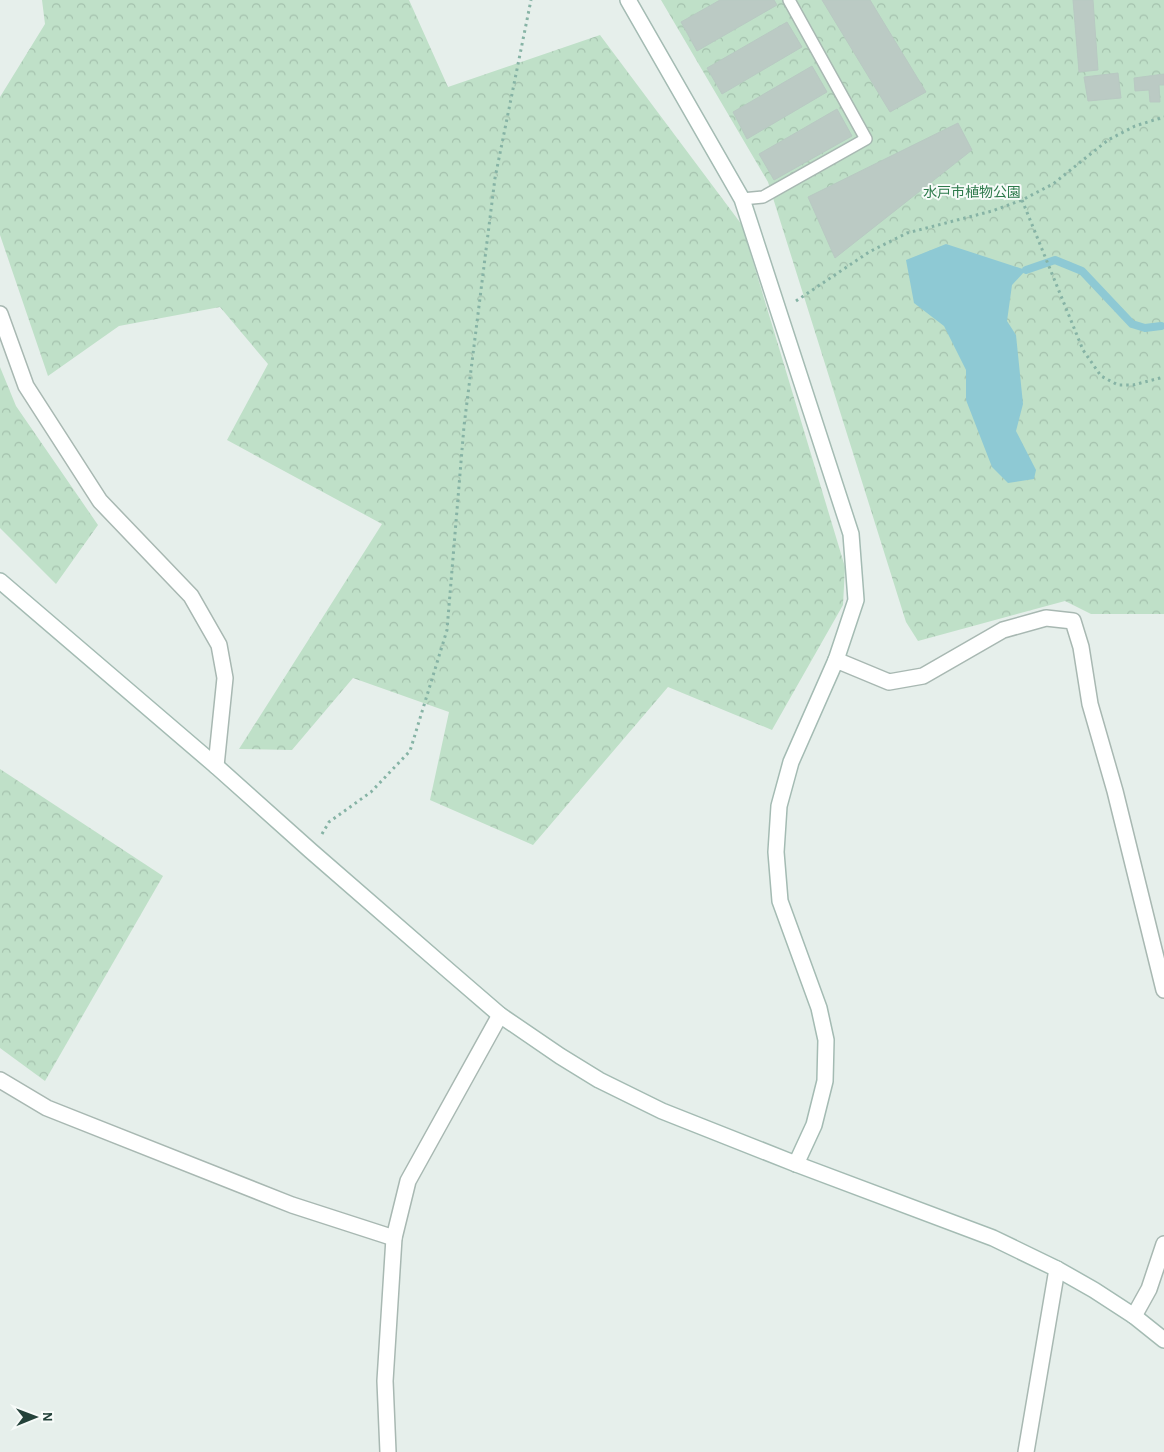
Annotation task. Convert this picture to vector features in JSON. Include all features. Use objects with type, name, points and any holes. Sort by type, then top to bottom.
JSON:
[{"type":"street","points":[[628,0],[742,199],[851,534],[856,600],[836,660],[790,762],[779,806],[776,852],[780,900],[819,1008],[826,1040],[825,1081],[814,1125],[796,1164]]},
{"type":"street","points":[[0,314],[26,386],[100,501],[191,596],[219,645],[225,678],[216,766]]},
{"type":"street","points":[[0,581],[216,766],[500,1015],[560,1056],[599,1080],[662,1111],[993,1238],[1057,1269],[1094,1290],[1134,1316],[1164,1340]]},
{"type":"street","points":[[836,660],[889,682],[924,676],[1003,630],[1046,618],[1073,620],[1082,647],[1090,704],[1115,791],[1164,990]]},
{"type":"street","points":[[388,1452],[385,1381],[394,1238],[408,1181],[500,1015]]},
{"type":"street","points":[[0,1080],[47,1108],[292,1205],[394,1238]]},
{"type":"street","points":[[1134,1316],[1149,1289],[1164,1244]]},
{"type":"street","points":[[1026,1452],[1057,1269]]},
{"type":"lane","points":[[742,199],[763,197],[866,138],[789,0]]},
{"type":"path","points":[[311,851],[329,822],[371,792],[410,752],[447,630],[464,426],[495,178],[531,0]]},
{"type":"path","points":[[779,308],[797,301],[869,252],[907,233],[992,211],[1022,200],[1053,184],[1108,140],[1135,126],[1164,117]]},
{"type":"path","points":[[1022,200],[1083,350],[1101,376],[1118,385],[1133,385],[1164,377]]},
{"type":"green space","points":[[42,0],[409,0],[448,87],[600,35],[742,225],[845,567],[843,605],[772,730],[668,687],[533,845],[430,800],[449,712],[353,678],[292,750],[239,749],[382,524],[227,440],[268,364],[220,307],[119,326],[48,376],[0,235],[0,97],[45,24]]},
{"type":"green space","name":"水戸市植物公園","points":[[661,0],[1164,0],[1164,614],[1091,614],[1065,601],[918,641],[906,622],[768,182]]},
{"type":"green space","points":[[0,367],[16,406],[98,525],[56,584],[0,528]]},
{"type":"green space","points":[[0,769],[163,876],[45,1081],[0,1048]]},
{"type":"water","points":[[946,244],[1026,270],[1012,285],[1007,321],[1016,335],[1023,404],[1016,431],[1036,470],[1034,479],[1008,483],[992,467],[966,400],[966,370],[944,326],[914,303],[906,260]]},
{"type":"building","points":[[720,0],[774,0],[777,5],[697,51],[681,22]]},
{"type":"building","points":[[822,0],[870,0],[926,92],[890,112]]},
{"type":"building","points":[[1073,0],[1093,0],[1098,70],[1079,72]]},
{"type":"building","points":[[787,22],[802,47],[722,94],[707,68]]},
{"type":"building","points":[[812,66],[827,92],[747,139],[733,112]]},
{"type":"building","points":[[1118,73],[1121,98],[1088,101],[1084,77]]},
{"type":"building","points":[[1164,74],[1164,85],[1159,85],[1160,102],[1150,102],[1149,90],[1135,91],[1134,78]]},
{"type":"building","points":[[837,109],[852,136],[774,180],[759,154]]},
{"type":"building","points":[[958,123],[972,150],[835,258],[808,197]]},
{"type":"waterway","points":[[1026,270],[1055,260],[1082,271],[1132,324],[1145,328],[1161,326]]}]
